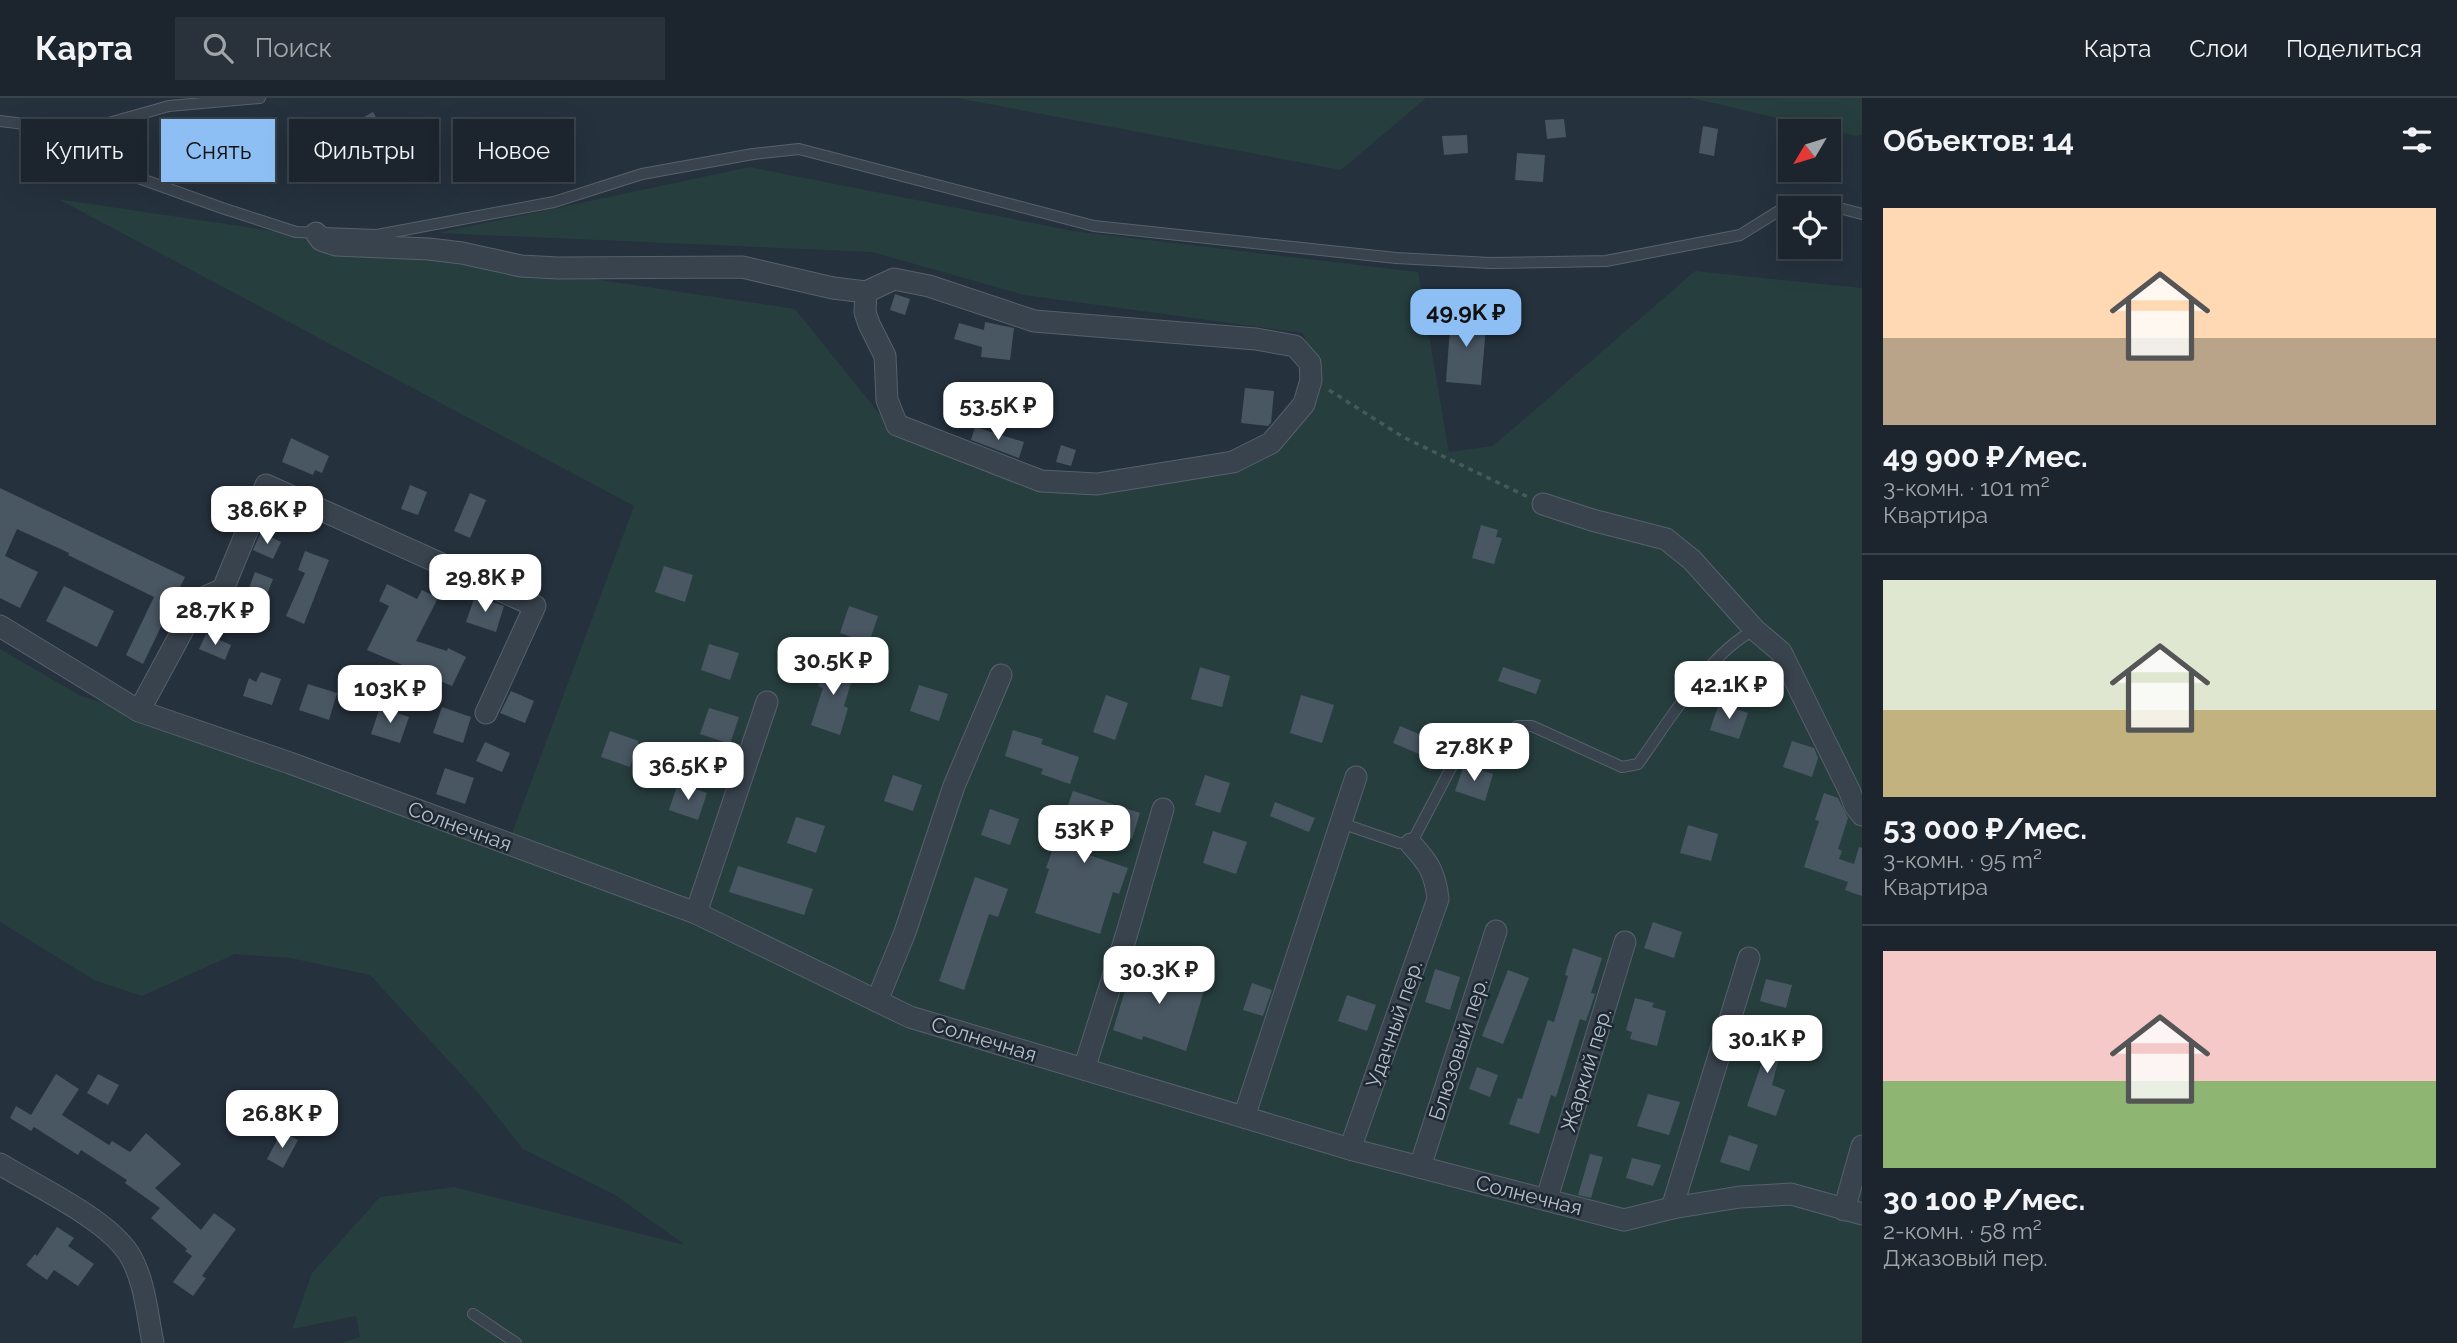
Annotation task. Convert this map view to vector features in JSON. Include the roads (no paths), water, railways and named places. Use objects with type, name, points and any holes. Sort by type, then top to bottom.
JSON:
[{"type":"street","points":[[316,233],[321,240],[336,245],[429,249],[521,266],[742,267],[833,288],[866,292],[894,279],[929,286],[1034,321],[1256,339],[1295,346],[1310,363],[1311,380],[1304,404],[1271,443],[1233,461],[1097,484],[1041,481],[897,425],[887,401],[885,356],[865,312],[866,292]]},
{"type":"street","points":[[139,711],[199,600],[223,589],[266,485],[535,606],[486,713]]},
{"type":"street","points":[[1543,504],[1666,539],[1692,560],[1755,630],[1781,652],[1855,806],[1862,815]]},
{"type":"street","name":"Солнечная","points":[[0,625],[139,711],[290,763],[696,913],[910,1017],[1350,1149],[1624,1220],[1672,1208],[1740,1197],[1791,1194],[1853,1212]]},
{"type":"street","points":[[877,1001],[905,932],[954,786],[1001,675]]},
{"type":"street","points":[[696,913],[767,702]]},
{"type":"street","points":[[1244,1117],[1356,777]]},
{"type":"street","points":[[1084,1069],[1163,809]]},
{"type":"street","name":"Удачный пер.","points":[[1350,1149],[1438,899],[1436,878],[1425,858],[1412,844]]},
{"type":"street","name":"Блюзовый пер.","points":[[1420,1167],[1496,931]]},
{"type":"street","name":"Жаркий пер.","points":[[1547,1198],[1625,942]]},
{"type":"street","points":[[1672,1208],[1749,958]]},
{"type":"street","points":[[1853,1212],[1862,1146]]},
{"type":"street","points":[[0,1164],[112,1233],[129,1255],[143,1290],[153,1343]]},
{"type":"lane","points":[[123,119],[169,106],[260,98]]},
{"type":"lane","points":[[0,121],[21,124]]},
{"type":"lane","points":[[147,181],[296,232],[377,235],[554,202],[642,174],[753,154],[799,149],[1094,226],[1396,258],[1490,263],[1605,261],[1740,234],[1785,207],[1809,200],[1862,214]]},
{"type":"lane","points":[[1341,823],[1399,843],[1412,844],[1454,762],[1468,751],[1500,743],[1517,726],[1532,726],[1622,767],[1638,764],[1699,680],[1739,637],[1755,630]]},
{"type":"lane","points":[[473,1314],[516,1343]]}]
